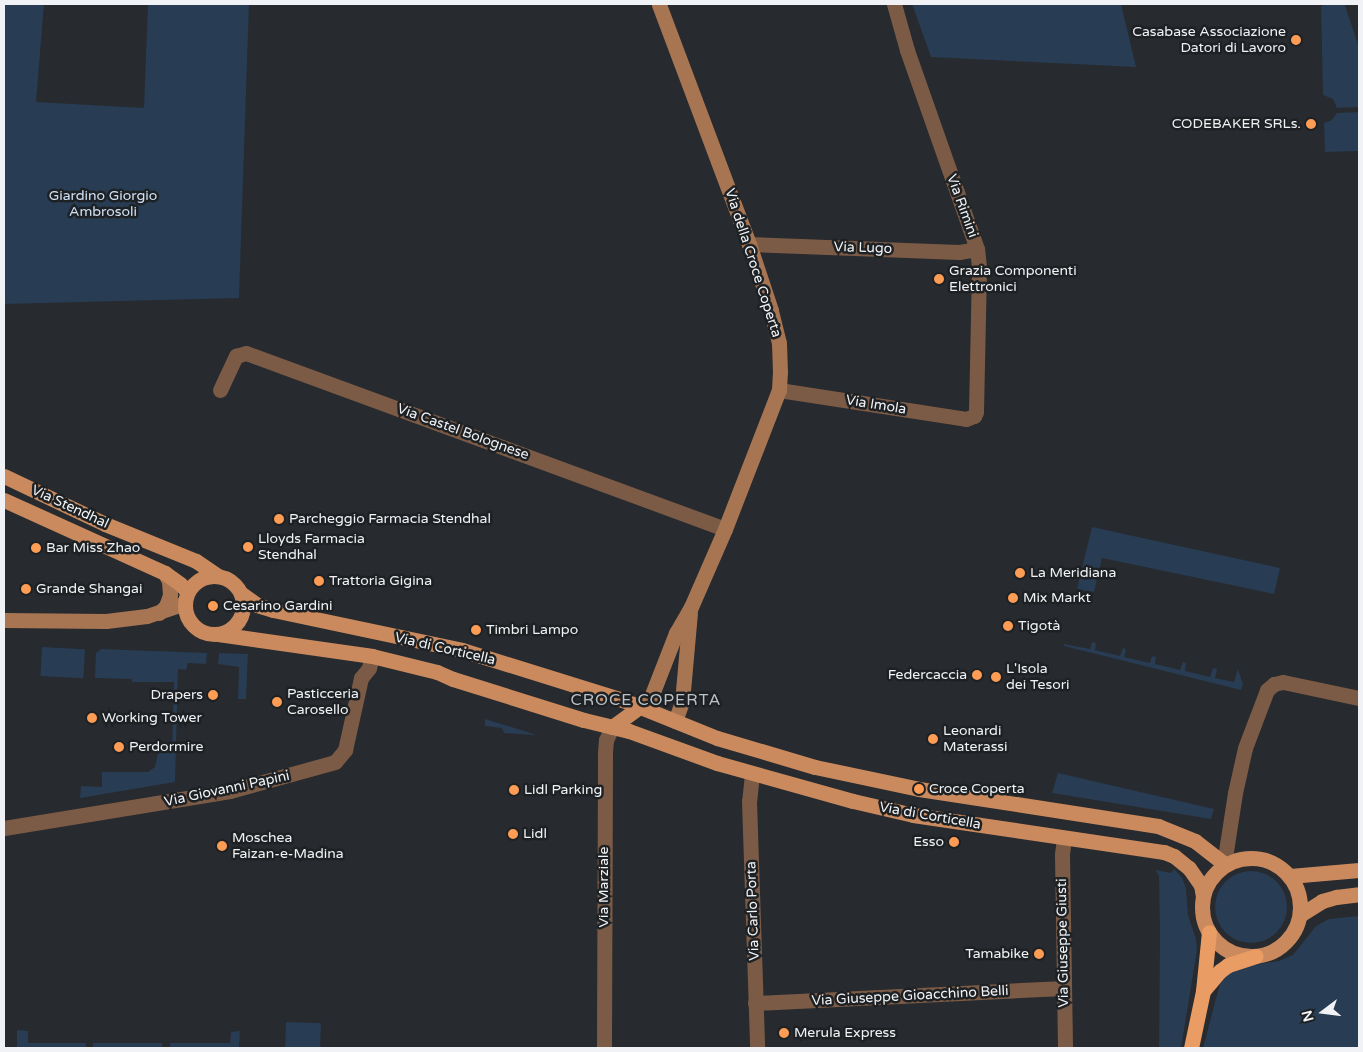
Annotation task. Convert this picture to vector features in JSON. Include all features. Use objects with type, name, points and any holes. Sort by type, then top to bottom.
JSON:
[{"type":"highway","points":[[1191,1048],[1203,992],[1209,932]]},
{"type":"highway","points":[[1203,992],[1220,970],[1228,965],[1256,956]]},
{"type":"main road","name":"Via Stendhal","points":[[4,476],[105,524],[196,561],[218,576]]},
{"type":"main road","name":"Via Stendhal","points":[[4,500],[165,573],[180,584],[187,598]]},
{"type":"main road","points":[[218,576],[232,581],[242,594],[244,603],[238,621],[232,628],[218,634],[204,632],[195,627],[187,616],[187,598],[193,584],[202,578],[218,576]]},
{"type":"main road","name":"Via di Corticella","points":[[242,594],[252,603],[265,608],[462,650],[640,707],[733,743],[871,780],[1158,826],[1195,840],[1224,864],[1210,877],[1203,896]]},
{"type":"main road","name":"Via di Corticella","points":[[218,634],[372,656],[437,672],[453,679],[642,735],[752,774],[913,815],[1147,849],[1174,856],[1196,876],[1203,896],[1203,915],[1209,932]]},
{"type":"main road","points":[[612,727],[640,707]]},
{"type":"main road","name":"Via di Corticella","points":[[642,735],[659,736],[675,721]]},
{"type":"main road","points":[[1209,932],[1229,951],[1247,956],[1256,956],[1282,946],[1294,932],[1300,915],[1296,887],[1290,876],[1272,862],[1250,857],[1224,864]]},
{"type":"main road","points":[[1290,876],[1359,870]]},
{"type":"main road","points":[[1300,915],[1322,901],[1336,896],[1359,894]]},
{"type":"street","name":"Via della Croce Coperta","points":[[640,707],[651,697],[676,633],[691,607],[725,529],[779,390],[780,353],[777,332],[749,244],[659,4]]},
{"type":"street","name":"Via Rimini","points":[[894,4],[910,59],[977,249],[979,267],[977,406],[974,416]]},
{"type":"street","name":"Via Lugo","points":[[749,244],[959,252],[977,249]]},
{"type":"street","name":"Via Castel Bolognese","points":[[220,390],[236,356],[246,353],[725,529]]},
{"type":"street","name":"Via Imola","points":[[779,390],[966,418],[974,416]]},
{"type":"street","points":[[159,613],[166,606],[170,595],[169,581],[165,573]]},
{"type":"street","points":[[4,620],[106,622],[159,613],[187,598]]},
{"type":"street","name":"Via della Croce Coperta","points":[[675,721],[682,702],[691,607]]},
{"type":"street","name":"Via Giovanni Papini","points":[[4,828],[230,791],[335,762],[344,750],[361,678],[369,668],[372,656]]},
{"type":"street","points":[[1224,864],[1235,793],[1245,748],[1264,694],[1270,686],[1283,682],[1359,698]]},
{"type":"street","name":"Via Marziale","points":[[604,1048],[605,753],[606,740],[612,727]]},
{"type":"street","name":"Via Carlo Porta","points":[[752,774],[749,801],[757,1048]]},
{"type":"street","name":"Via Giuseppe Giusti","points":[[1064,838],[1062,855],[1065,1048]]},
{"type":"street","name":"Via Giuseppe Gioacchino Belli","points":[[756,1003],[1064,988]]},
{"type":"green space","name":"Giardino Giorgio Ambrosoli","points":[[4,4],[44,4],[36,102],[144,108],[148,4],[249,4],[239,298],[4,304]]},
{"type":"green space","points":[[912,4],[1121,4],[1136,67],[931,57]]},
{"type":"green space","points":[[1326,4],[1350,4],[1345,6],[1359,47],[1359,107],[1337,108],[1333,99],[1323,95],[1321,6]]},
{"type":"green space","points":[[1359,112],[1359,151],[1325,152],[1324,123],[1332,120],[1337,113]]},
{"type":"green space","points":[[1092,527],[1280,568],[1274,594],[1102,558],[1094,592],[1077,589]]},
{"type":"green space","points":[[1092,642],[1096,643],[1095,650],[1120,656],[1123,648],[1126,649],[1124,657],[1150,663],[1152,656],[1156,657],[1155,664],[1180,670],[1183,662],[1186,663],[1185,671],[1210,677],[1213,668],[1217,669],[1215,678],[1234,682],[1238,669],[1243,684],[1241,690],[1064,646],[1064,644],[1090,649]]},
{"type":"green space","points":[[42,647],[85,649],[83,678],[40,676]]},
{"type":"green space","points":[[101,649],[207,653],[206,664],[188,663],[186,670],[178,669],[175,782],[80,798],[81,786],[102,787],[102,772],[148,772],[155,767],[158,753],[172,753],[174,682],[132,682],[132,679],[95,678],[96,653]]},
{"type":"green space","points":[[219,653],[248,654],[246,699],[238,699],[239,667],[218,664]]},
{"type":"green space","points":[[485,719],[535,735],[504,733],[502,728],[485,726]]},
{"type":"green space","points":[[1058,773],[1214,809],[1211,819],[1052,793]]},
{"type":"green space","points":[[1174,869],[1182,878],[1186,888],[1188,915],[1196,939],[1197,950],[1181,1048],[1159,1048],[1160,934],[1159,876],[1156,870],[1171,873]]},
{"type":"green space","points":[[1251,871],[1271,877],[1281,887],[1287,907],[1281,927],[1271,937],[1251,943],[1231,937],[1221,927],[1215,907],[1221,887],[1231,877]]},
{"type":"green space","points":[[1359,916],[1359,1048],[1203,1048],[1220,984],[1229,973],[1241,967],[1279,961],[1293,955],[1316,926],[1329,919]]},
{"type":"green space","points":[[286,1022],[321,1023],[320,1048],[285,1048]]},
{"type":"green space","points":[[17,1030],[28,1031],[28,1043],[86,1043],[86,1048],[17,1048]]},
{"type":"green space","points":[[240,1031],[239,1048],[170,1048],[170,1043],[230,1043],[231,1032]]},
{"type":"green space","points":[[93,1043],[162,1043],[162,1048],[93,1048]]},
{"type":"place","name":"Casabase Associazione Datori di Lavoro","points":[[1296,40]]},
{"type":"place","name":"CODEBAKER SRLs.","points":[[1311,124]]},
{"type":"place","name":"Grazia Componenti Elettronici","points":[[939,279]]},
{"type":"place","name":"Parcheggio Farmacia Stendhal","points":[[279,519]]},
{"type":"place","name":"Lloyds Farmacia Stendhal","points":[[248,547]]},
{"type":"place","name":"Bar Miss Zhao","points":[[36,548]]},
{"type":"place","name":"La Meridiana","points":[[1020,573]]},
{"type":"place","name":"Trattoria Gigina","points":[[319,581]]},
{"type":"place","name":"Grande Shangai","points":[[26,589]]},
{"type":"place","name":"Mix Markt","points":[[1013,598]]},
{"type":"place","name":"Cesarino Gardini","points":[[213,606]]},
{"type":"place","name":"Tigotà","points":[[1008,626]]},
{"type":"place","name":"Timbri Lampo","points":[[476,630]]},
{"type":"place","name":"Federcaccia","points":[[977,675]]},
{"type":"place","name":"L'Isola dei Tesori","points":[[996,677]]},
{"type":"place","name":"Drapers","points":[[213,695]]},
{"type":"place","name":"Pasticceria Carosello","points":[[277,702]]},
{"type":"place","name":"Working Tower","points":[[92,718]]},
{"type":"place","name":"Leonardi Materassi","points":[[933,739]]},
{"type":"place","name":"Perdormire","points":[[119,747]]},
{"type":"place","name":"Croce Coperta","points":[[919,789]]},
{"type":"place","name":"Lidl Parking","points":[[514,790]]},
{"type":"place","name":"Lidl","points":[[513,834]]},
{"type":"place","name":"Esso","points":[[954,842]]},
{"type":"place","name":"Moschea Faizan-e-Madina","points":[[222,846]]},
{"type":"place","name":"Tamabike","points":[[1039,954]]},
{"type":"place","name":"Merula Express","points":[[784,1033]]},
{"type":"district","name":"CROCE COPERTA","points":[[646,700]]}]
